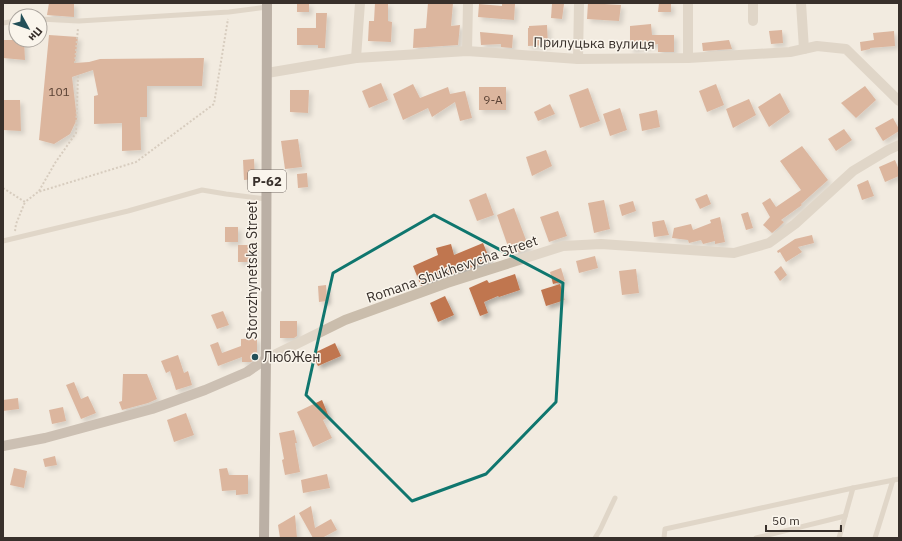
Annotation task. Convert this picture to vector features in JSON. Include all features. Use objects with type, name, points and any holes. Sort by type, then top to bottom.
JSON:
[{"type":"main road","name":"Storozhynetska Street","points":[[264,538],[267,5]]},
{"type":"street","points":[[356,58],[360,3]]},
{"type":"street","points":[[467,51],[468,3]]},
{"type":"street","points":[[578,59],[579,3]]},
{"type":"street","points":[[688,3],[688,58]]},
{"type":"street","points":[[753,3],[753,20]]},
{"type":"street","points":[[801,3],[804,49]]},
{"type":"street","name":"Прилуцька вулиця","points":[[267,73],[356,58],[467,51],[578,59],[688,58],[790,52],[817,46],[846,49],[899,101]]},
{"type":"street","name":"Romana Shukhevycha Street","points":[[3,446],[45,438],[152,409],[205,390],[246,372],[266,359],[345,320],[447,283],[563,246],[601,244],[734,253],[769,243],[795,224],[853,171],[899,145]]},
{"type":"lane","points":[[48,19],[79,20],[229,12],[267,5]]},
{"type":"lane","points":[[3,241],[128,211],[202,190],[266,199]]},
{"type":"lane","points":[[664,538],[665,530],[899,479]]},
{"type":"lane","points":[[875,538],[893,480]]},
{"type":"lane","points":[[839,538],[853,488]]},
{"type":"lane","points":[[595,538],[615,498]]},
{"type":"lane","points":[[756,538],[845,516]]},
{"type":"path","points":[[15,238],[16,224],[25,202],[38,192],[136,162],[214,104],[229,12]]},
{"type":"path","points":[[75,63],[79,20]]},
{"type":"path","points":[[38,192],[55,163],[76,133],[78,75]]},
{"type":"path","points":[[3,188],[25,202]]},
{"type":"highlighted area","points":[[434,215],[563,283],[556,402],[486,474],[412,501],[306,395],[333,273]]},
{"type":"building","points":[[49,3],[74,3],[74,17],[48,15]]},
{"type":"building","points":[[297,3],[309,3],[309,12],[297,12]]},
{"type":"building","points":[[375,3],[388,3],[388,21],[392,22],[391,42],[368,41],[369,21],[374,21]]},
{"type":"building","points":[[428,3],[453,3],[451,26],[460,25],[458,45],[413,48],[414,29],[426,28]]},
{"type":"building","points":[[502,3],[515,4],[514,20],[478,17],[479,4],[502,6]]},
{"type":"building","points":[[588,3],[621,5],[619,21],[587,19]]},
{"type":"building","points":[[659,3],[671,3],[671,12],[658,12]]},
{"type":"building","points":[[552,4],[564,4],[562,19],[551,18]]},
{"type":"building","points":[[316,13],[327,13],[325,48],[318,48],[318,45],[297,45],[297,28],[316,28]]},
{"type":"building","points":[[651,24],[652,35],[674,35],[674,52],[658,52],[658,44],[630,50],[630,26]]},
{"type":"building","points":[[547,25],[548,45],[528,46],[529,26]]},
{"type":"building","points":[[782,30],[783,43],[771,44],[769,31]]},
{"type":"building","points":[[894,31],[895,46],[870,48],[861,51],[860,42],[874,40],[873,33]]},
{"type":"building","points":[[480,32],[513,35],[512,48],[501,47],[501,44],[481,45]]},
{"type":"building","points":[[49,35],[78,37],[75,63],[89,62],[100,59],[204,58],[202,86],[147,86],[147,117],[140,117],[141,150],[122,151],[122,123],[94,124],[94,96],[98,95],[93,70],[72,77],[77,119],[70,134],[54,144],[39,140]]},
{"type":"building","points":[[3,40],[8,40],[8,48],[24,48],[25,60],[3,58]]},
{"type":"building","points":[[729,40],[732,49],[703,51],[702,43]]},
{"type":"building","points":[[381,83],[388,100],[369,108],[362,91]]},
{"type":"building","points":[[413,84],[420,98],[448,87],[450,94],[465,91],[472,118],[460,121],[455,102],[432,117],[428,108],[403,120],[393,94]]},
{"type":"building","points":[[716,84],[724,105],[707,112],[699,91]]},
{"type":"building","points":[[865,86],[876,100],[856,118],[841,103]]},
{"type":"building","points":[[479,87],[506,87],[506,110],[479,110]]},
{"type":"building","points":[[588,88],[600,121],[580,128],[569,95]]},
{"type":"building","points":[[290,90],[309,90],[308,113],[290,112]]},
{"type":"building","points":[[780,93],[790,112],[769,127],[758,107]]},
{"type":"building","points":[[749,99],[756,115],[733,128],[726,109]]},
{"type":"building","points":[[3,100],[20,100],[21,131],[3,130]]},
{"type":"building","points":[[550,104],[555,114],[538,121],[534,112]]},
{"type":"building","points":[[620,108],[627,130],[610,136],[603,114]]},
{"type":"building","points":[[657,110],[660,127],[642,131],[639,114]]},
{"type":"building","points":[[893,118],[899,131],[883,141],[875,128]]},
{"type":"building","points":[[844,129],[852,140],[836,151],[828,139]]},
{"type":"building","points":[[298,139],[302,167],[285,169],[281,141]]},
{"type":"building","points":[[802,146],[828,180],[801,204],[802,205],[781,220],[784,222],[772,233],[763,225],[770,217],[762,203],[770,198],[776,207],[801,190],[780,161]]},
{"type":"building","points":[[546,150],[552,166],[532,176],[526,157]]},
{"type":"building","points":[[254,159],[255,179],[244,180],[243,160]]},
{"type":"building","points":[[895,160],[899,170],[899,176],[885,182],[879,167]]},
{"type":"building","points":[[307,173],[308,187],[298,188],[297,174]]},
{"type":"building","points":[[868,180],[874,196],[862,200],[857,185]]},
{"type":"building","points":[[486,193],[494,215],[477,221],[469,200]]},
{"type":"building","points":[[707,194],[711,204],[700,209],[695,199]]},
{"type":"building","points":[[604,200],[610,229],[594,233],[588,203]]},
{"type":"building","points":[[633,201],[636,211],[622,216],[619,205]]},
{"type":"building","points":[[514,208],[529,248],[511,255],[497,215]]},
{"type":"building","points":[[558,211],[567,236],[549,242],[540,217]]},
{"type":"building","points":[[748,212],[753,228],[746,230],[741,214]]},
{"type":"building","points":[[720,217],[725,242],[715,244],[715,241],[703,244],[701,240],[689,243],[688,240],[672,238],[674,228],[691,224],[693,230],[711,223],[710,220]]},
{"type":"building","points":[[664,220],[669,235],[654,237],[652,222]]},
{"type":"building","points":[[225,227],[238,227],[238,242],[225,242]]},
{"type":"building","points":[[812,235],[814,243],[798,247],[802,252],[786,262],[780,252],[778,253],[777,251],[795,239]]},
{"type":"building","points":[[483,243],[490,260],[421,286],[413,266],[438,255],[436,248],[451,244],[454,255]]},
{"type":"building","points":[[238,245],[254,245],[254,262],[238,262]]},
{"type":"building","points":[[595,256],[598,268],[579,273],[576,261]]},
{"type":"building","points":[[781,266],[787,275],[780,281],[774,272]]},
{"type":"building","points":[[561,268],[565,281],[553,284],[550,272]]},
{"type":"building","points":[[636,269],[639,293],[622,295],[619,271]]},
{"type":"building","points":[[515,274],[520,290],[499,297],[498,296],[484,302],[488,313],[480,316],[469,288],[487,280],[489,283]]},
{"type":"building","points":[[560,284],[565,300],[546,306],[541,290]]},
{"type":"building","points":[[326,285],[327,301],[319,302],[318,286]]},
{"type":"building","points":[[445,296],[454,315],[438,322],[430,303]]},
{"type":"building","points":[[223,311],[229,325],[217,329],[211,315]]},
{"type":"building","points":[[280,321],[297,321],[297,336],[294,338],[280,338]]},
{"type":"building","points":[[257,338],[257,357],[251,362],[242,362],[242,357],[218,366],[210,345],[218,342],[222,353],[241,346],[241,339]]},
{"type":"building","points":[[335,343],[341,356],[318,366],[312,354]]},
{"type":"building","points":[[178,355],[184,373],[188,371],[192,385],[176,390],[170,371],[166,373],[161,361]]},
{"type":"building","points":[[123,374],[147,374],[157,399],[122,410],[119,402],[122,401]]},
{"type":"building","points":[[74,382],[81,399],[88,396],[96,413],[81,419],[66,385]]},
{"type":"building","points":[[18,398],[19,409],[3,411],[3,400]]},
{"type":"building","points":[[322,400],[329,417],[323,420],[332,438],[313,447],[297,412]]},
{"type":"building","points":[[63,407],[66,421],[52,424],[49,410]]},
{"type":"building","points":[[186,413],[194,435],[174,442],[167,420]]},
{"type":"building","points":[[294,430],[300,472],[285,475],[282,460],[284,459],[279,433]]},
{"type":"building","points":[[55,456],[57,465],[45,467],[43,459]]},
{"type":"building","points":[[14,468],[27,471],[24,488],[10,485]]},
{"type":"building","points":[[227,468],[229,475],[248,475],[248,494],[236,495],[236,490],[222,491],[219,469]]},
{"type":"building","points":[[327,474],[330,488],[303,493],[301,480]]},
{"type":"building","points":[[311,506],[315,528],[331,519],[337,530],[322,538],[313,538],[299,513]]},
{"type":"building","points":[[295,515],[297,538],[280,538],[278,525]]},
{"type":"place","name":"ЛюбЖен","points":[[255,357]]}]
